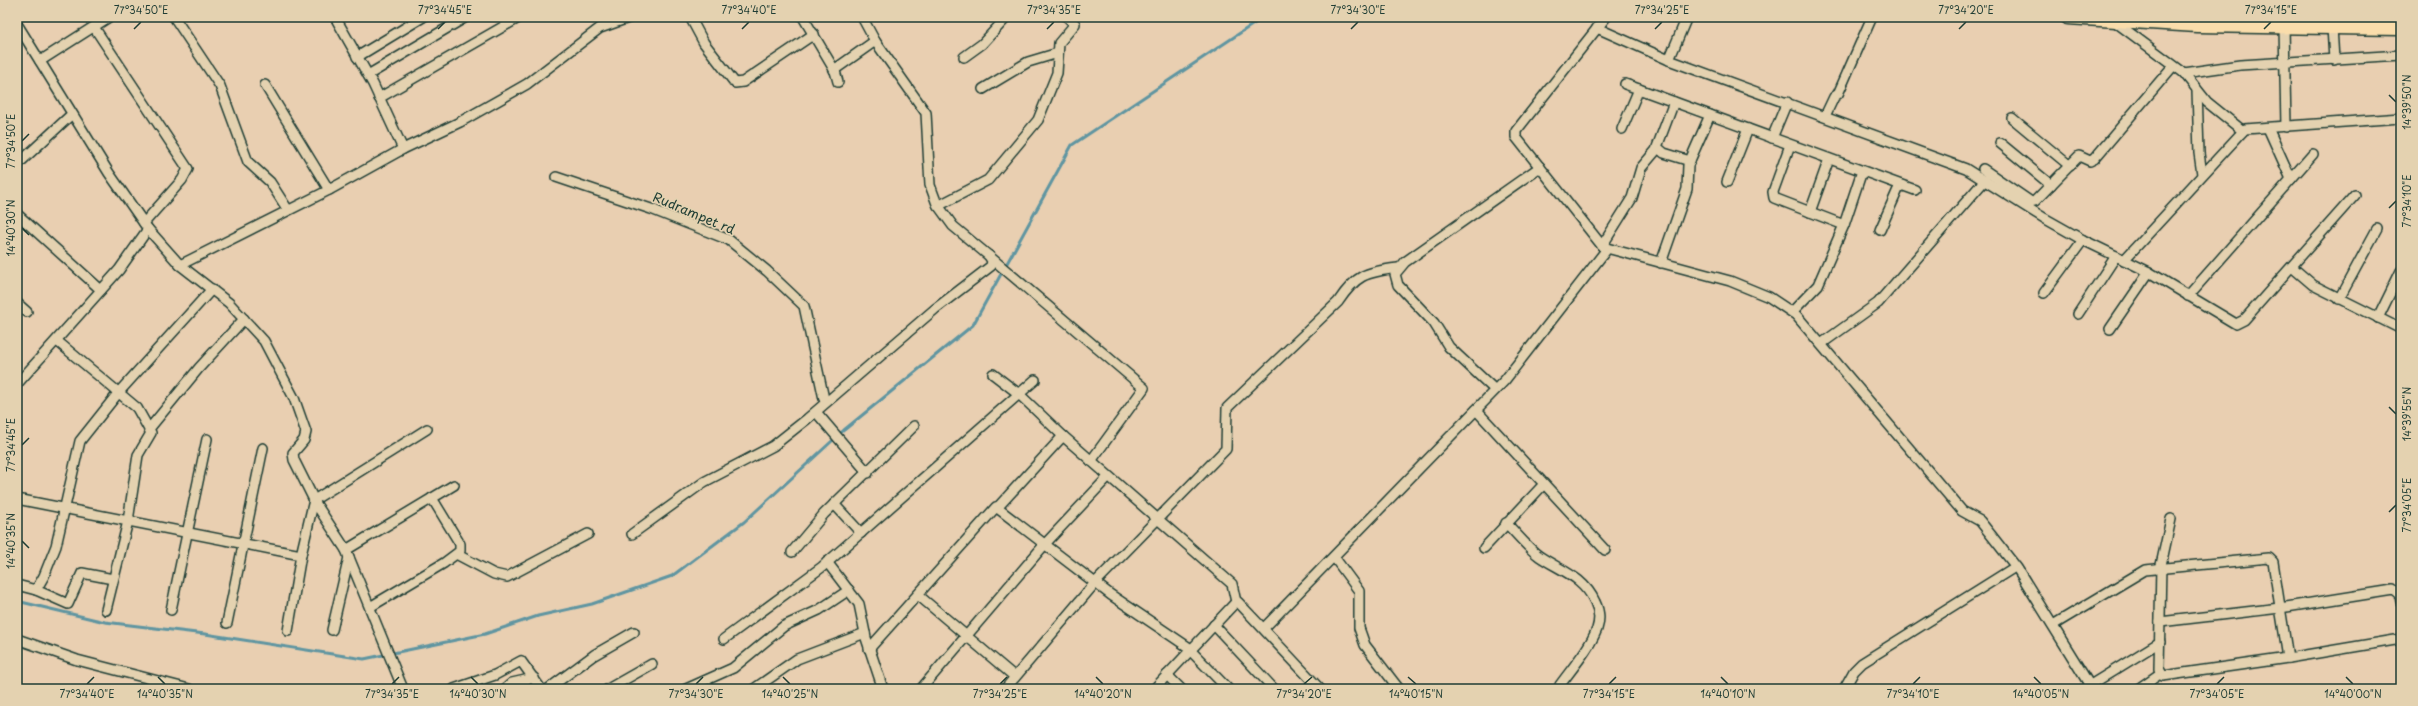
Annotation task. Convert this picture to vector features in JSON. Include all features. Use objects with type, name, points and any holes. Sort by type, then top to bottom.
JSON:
[{"type":"main road","points":[[2068,17],[2112,20],[2223,21],[2284,26],[2332,27],[2373,22],[2401,28]]},
{"type":"street","points":[[40,61],[109,17]]},
{"type":"street","points":[[174,17],[220,86],[248,162],[270,182],[288,210]]},
{"type":"street","points":[[357,57],[423,17]]},
{"type":"street","points":[[368,75],[466,17]]},
{"type":"street","points":[[379,98],[520,17]]},
{"type":"street","points":[[180,265],[329,190],[403,149],[460,122],[527,84],[600,28],[631,17]]},
{"type":"street","points":[[690,17],[704,43],[735,84],[743,82],[814,34]]},
{"type":"street","points":[[803,17],[834,70],[838,82]]},
{"type":"street","points":[[862,17],[875,40],[926,113],[930,184],[938,206],[953,226],[1144,388],[1090,461]]},
{"type":"street","points":[[964,57],[982,44],[1007,17]]},
{"type":"street","points":[[938,206],[988,180],[1038,120],[1057,76],[1060,42],[1075,24],[1067,17]]},
{"type":"street","points":[[1606,17],[1514,134],[1605,247],[1735,283],[1769,297],[1792,312],[1821,344],[1958,507],[1980,521],[2016,567],[2053,626],[2089,688],[2160,642]]},
{"type":"street","points":[[1669,60],[1687,17]]},
{"type":"street","points":[[1825,116],[1834,97],[1839,92],[1872,17]]},
{"type":"street","points":[[337,18],[368,75],[403,149]]},
{"type":"street","points":[[2112,20],[2184,73],[2209,104],[2243,131]]},
{"type":"street","points":[[17,24],[108,173],[146,226],[180,265],[230,303],[264,342],[294,398],[306,432],[304,440],[292,452],[294,460],[314,500],[347,553],[403,689]]},
{"type":"street","points":[[2284,26],[2283,64],[2286,127]]},
{"type":"street","points":[[17,384],[58,341],[119,270],[146,226],[182,180],[188,169],[94,27]]},
{"type":"street","points":[[2332,27],[2334,60]]},
{"type":"street","points":[[1597,28],[1669,60],[1787,102],[1966,169],[2083,240],[2149,272],[2233,323],[2239,323],[2292,267],[2355,196]]},
{"type":"street","points":[[834,70],[875,40]]},
{"type":"street","points":[[983,89],[1028,62],[1058,53]]},
{"type":"street","points":[[2184,73],[2240,65],[2283,64],[2401,55]]},
{"type":"street","points":[[1983,169],[2032,202],[2035,201],[2080,155],[2090,161],[2094,160],[2173,66]]},
{"type":"street","points":[[1625,84],[1915,190]]},
{"type":"street","points":[[265,85],[329,190]]},
{"type":"street","points":[[1622,129],[1639,89]]},
{"type":"street","points":[[2198,90],[2198,153],[2202,174]]},
{"type":"street","points":[[1674,102],[1657,144],[1658,148],[1664,154],[1690,162]]},
{"type":"street","points":[[1772,138],[1787,102]]},
{"type":"street","points":[[17,165],[72,114]]},
{"type":"street","points":[[1661,263],[1688,185],[1690,162],[1710,115]]},
{"type":"street","points":[[2012,118],[2070,166]]},
{"type":"street","points":[[2078,314],[2120,258],[2243,131],[2401,118]]},
{"type":"street","points":[[2268,128],[2291,179]]},
{"type":"street","points":[[1727,182],[1748,129]]},
{"type":"street","points":[[2000,143],[2051,185]]},
{"type":"street","points":[[1790,145],[1773,196],[1776,199],[1844,225]]},
{"type":"street","points":[[1264,628],[1514,370],[1605,247],[1632,198],[1641,168],[1658,148]]},
{"type":"street","points":[[2188,296],[2313,154]]},
{"type":"street","points":[[1810,212],[1829,159]]},
{"type":"street","points":[[1005,689],[1095,583],[1226,449],[1227,408],[1338,302],[1349,285],[1372,271],[1398,268],[1540,167]]},
{"type":"street","points":[[1792,312],[1816,289],[1844,225],[1862,171]]},
{"type":"street","name":"Rudrampet rd","points":[[556,177],[651,209],[729,240],[767,271],[804,306],[824,399]]},
{"type":"street","points":[[1821,344],[1878,303],[1985,180]]},
{"type":"street","points":[[1880,230],[1900,185]]},
{"type":"street","points":[[17,214],[101,290]]},
{"type":"street","points":[[2339,299],[2377,229]]},
{"type":"street","points":[[2044,293],[2083,240]]},
{"type":"street","points":[[632,534],[704,482],[773,446],[816,412],[935,309],[986,271],[992,264],[989,256]]},
{"type":"street","points":[[2292,267],[2313,285],[2401,329]]},
{"type":"street","points":[[1398,268],[1396,279],[1403,292],[1434,323],[1463,361],[1495,390]]},
{"type":"street","points":[[2378,318],[2401,271]]},
{"type":"street","points":[[2110,329],[2149,272]]},
{"type":"street","points":[[36,590],[44,576],[56,546],[80,441],[119,392],[212,289]]},
{"type":"street","points":[[17,303],[27,312]]},
{"type":"street","points":[[149,429],[193,374],[244,319]]},
{"type":"street","points":[[58,341],[137,408],[151,433],[138,455],[128,521],[106,610]]},
{"type":"street","points":[[993,374],[1019,394],[1090,461],[1232,584],[1236,602]]},
{"type":"street","points":[[724,639],[827,562],[1035,380]]},
{"type":"street","points":[[1476,410],[1605,550]]},
{"type":"street","points":[[816,412],[868,473]]},
{"type":"street","points":[[792,552],[834,504],[868,473],[914,426]]},
{"type":"street","points":[[288,631],[301,555],[314,500],[427,429]]},
{"type":"street","points":[[869,649],[994,508],[998,507],[1063,436]]},
{"type":"street","points":[[171,610],[207,439]]},
{"type":"street","points":[[227,623],[263,448]]},
{"type":"street","points":[[921,689],[1045,544],[1108,477]]},
{"type":"street","points":[[1484,548],[1544,484]]},
{"type":"street","points":[[332,630],[347,553],[454,485]]},
{"type":"street","points":[[370,607],[458,554],[460,544],[432,498]]},
{"type":"street","points":[[17,499],[301,555]]},
{"type":"street","points":[[834,504],[861,533]]},
{"type":"street","points":[[998,507],[1095,583],[1191,650],[1228,689]]},
{"type":"street","points":[[2161,673],[2160,570],[2170,519]]},
{"type":"street","points":[[1506,523],[1539,555],[1577,577],[1587,588],[1596,605],[1599,621],[1592,641],[1560,685]]},
{"type":"street","points":[[458,554],[494,574],[507,577],[588,534]]},
{"type":"street","points":[[1334,557],[1358,590],[1359,628],[1366,645],[1399,689]]},
{"type":"street","points":[[2053,626],[2141,572],[2271,558],[2288,658]]},
{"type":"street","points":[[827,562],[859,604],[869,649],[882,689]]},
{"type":"street","points":[[1844,689],[1854,670],[1862,663],[2016,567]]},
{"type":"street","points":[[17,585],[36,590],[68,604],[82,573],[113,579]]},
{"type":"street","points":[[686,689],[733,668],[784,626],[818,611],[849,590]]},
{"type":"street","points":[[2160,622],[2280,608],[2393,590],[2400,596],[2401,602]]},
{"type":"street","points":[[918,595],[1015,677]]},
{"type":"street","points":[[1154,689],[1236,602]]},
{"type":"street","points":[[1236,602],[1241,604],[1320,689]]},
{"type":"street","points":[[1214,625],[1274,689]]},
{"type":"street","points":[[548,689],[594,655],[634,632]]},
{"type":"street","points":[[754,689],[798,659],[865,633]]},
{"type":"street","points":[[17,639],[77,660],[170,687],[190,689]]},
{"type":"street","points":[[2161,673],[2167,677],[2401,639]]},
{"type":"street","points":[[454,689],[495,675],[519,662],[525,663],[541,689]]},
{"type":"street","points":[[608,689],[652,664]]},
{"type":"street","points":[[2138,689],[2161,673]]},
{"type":"street","points":[[1167,675],[1181,689]]},
{"type":"street","points":[[505,689],[512,683],[534,678]]},
{"type":"waterway","points":[[17,601],[105,622],[205,634],[364,659],[485,634],[538,616],[592,604],[672,576],[744,522],[844,430],[973,325],[1072,145],[1264,17]]}]
